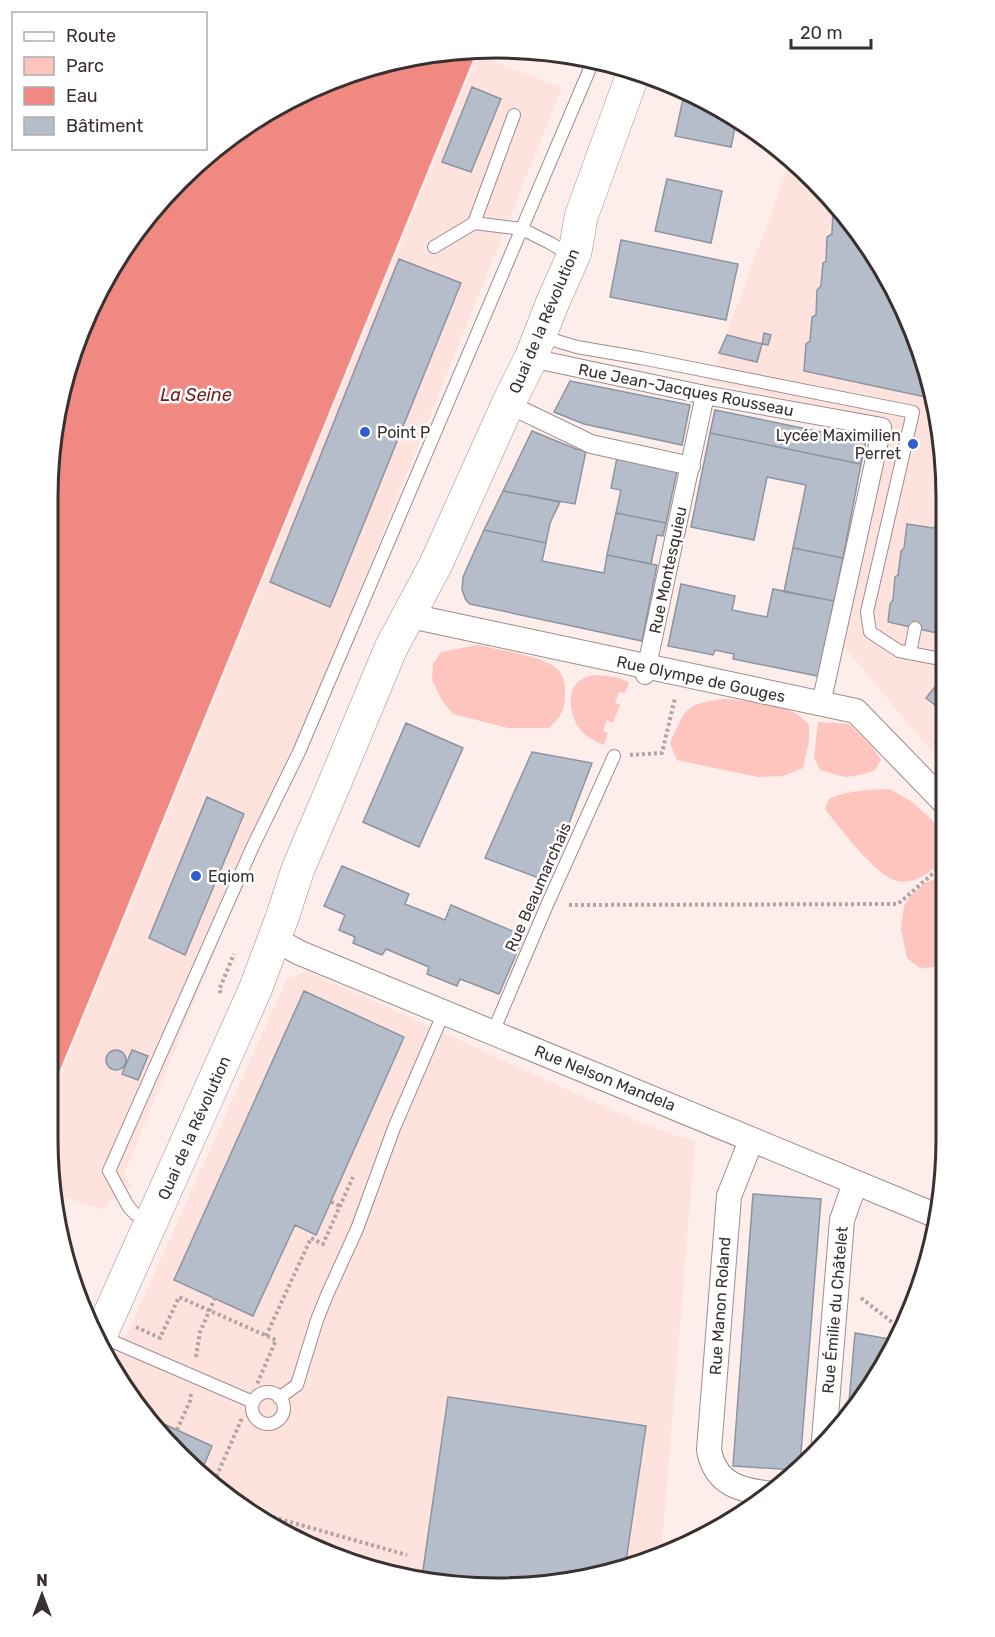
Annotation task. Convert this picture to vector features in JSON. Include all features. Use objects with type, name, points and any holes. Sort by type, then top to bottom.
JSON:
[{"type":"main road","name":"Quai de la Révolution","points":[[102,1331],[255,990],[298,869],[391,648],[436,564],[536,347],[574,254],[581,217],[631,80]]},
{"type":"main road","points":[[574,254],[597,223],[649,86]]},
{"type":"main road","name":"Quai de la Révolution","points":[[278,928],[313,875],[368,749],[420,618],[436,564]]},
{"type":"street","name":"Rue Jean-Jacques Rousseau","points":[[536,347],[705,395],[882,427],[821,704]]},
{"type":"street","name":"Rue Montesquieu","points":[[646,671],[705,395]]},
{"type":"street","points":[[508,404],[591,444],[691,466]]},
{"type":"street","name":"Rue Olympe de Gouges","points":[[420,618],[646,671],[681,675],[856,711],[936,794]]},
{"type":"street","name":"Rue Nelson Mandela","points":[[278,928],[300,953],[930,1213]]},
{"type":"street","name":"Rue Manon Roland","points":[[751,1141],[729,1196],[709,1450],[713,1466],[726,1481],[740,1488],[760,1492]]},
{"type":"street","name":"Rue Émilie du Châtelet","points":[[825,1433],[842,1221],[855,1183]]},
{"type":"lane","points":[[152,1221],[135,1214],[128,1206],[109,1171],[253,846],[299,752],[590,68]]},
{"type":"lane","points":[[434,247],[474,223],[514,115]]},
{"type":"lane","points":[[474,223],[522,230],[574,254]]},
{"type":"lane","points":[[536,347],[577,347],[641,358],[913,412],[867,612],[870,632],[899,651],[936,658]]},
{"type":"lane","points":[[910,653],[915,628]]},
{"type":"lane","name":"Rue Beaumarchais","points":[[493,1032],[614,756]]},
{"type":"lane","points":[[279,1398],[297,1385],[327,1294],[357,1229],[394,1128],[444,1012]]},
{"type":"lane","points":[[106,1339],[252,1401]]},
{"type":"lane","points":[[268,1392],[279,1398],[283,1404],[280,1419],[265,1424],[256,1418],[252,1409],[252,1401],[268,1392]]},
{"type":"path","points":[[614,756],[662,753],[681,675]]},
{"type":"path","points":[[547,905],[898,904],[936,871]]},
{"type":"path","points":[[219,990],[237,946]]},
{"type":"path","points":[[266,1336],[311,1238],[323,1244],[357,1168]]},
{"type":"path","points":[[331,1202],[340,1206]]},
{"type":"path","points":[[853,1292],[895,1325]]},
{"type":"path","points":[[130,1324],[160,1338],[179,1297],[276,1340],[252,1401],[216,1477]]},
{"type":"path","points":[[274,1517],[407,1555]]},
{"type":"shaded area","points":[[487,58],[562,88],[124,1175],[132,1187],[109,1201],[105,1210],[62,1197],[58,1139],[58,1082],[476,59]]},
{"type":"shaded area","name":"Lycée Maximilien Perret","points":[[788,168],[828,208],[846,230],[878,278],[903,330],[922,384],[936,469],[936,757],[842,644],[889,421],[709,382]]},
{"type":"shaded area","points":[[308,971],[638,1122],[695,1142],[662,1546],[611,1564],[526,1578],[469,1578],[384,1564],[303,1533],[278,1520],[230,1488],[208,1470],[167,1429],[132,1383],[116,1358],[287,979]]},
{"type":"green space","points":[[478,645],[529,656],[558,669],[564,681],[564,704],[560,716],[549,728],[508,728],[453,714],[441,699],[432,680],[433,664],[441,652]]},
{"type":"green space","points":[[594,675],[616,677],[629,682],[625,693],[619,692],[615,703],[620,705],[613,723],[607,720],[603,731],[608,733],[604,745],[592,740],[582,732],[571,709],[574,687],[585,677]]},
{"type":"green space","points":[[724,699],[773,705],[801,717],[809,725],[809,741],[803,768],[783,776],[758,777],[677,760],[670,743],[684,715],[701,703]]},
{"type":"green space","points":[[818,722],[849,724],[872,747],[881,760],[875,770],[845,777],[820,770],[814,758]]},
{"type":"green space","points":[[890,789],[912,802],[931,819],[936,826],[936,867],[917,879],[904,882],[888,877],[869,861],[825,809],[829,799],[859,791]]},
{"type":"green space","points":[[936,879],[936,967],[920,968],[907,958],[901,929],[904,906],[910,896],[925,883]]},
{"type":"water","name":"La Seine","points":[[473,59],[58,1075],[59,469],[73,384],[92,330],[117,278],[149,230],[187,187],[230,149],[278,117],[356,82],[412,67]]},
{"type":"building","points":[[472,87],[501,99],[471,172],[442,162]]},
{"type":"building","points":[[683,100],[735,128],[731,147],[675,136]]},
{"type":"building","points":[[667,179],[722,191],[711,243],[655,231]]},
{"type":"building","points":[[833,214],[863,254],[891,303],[913,356],[925,397],[804,371],[806,344],[810,341],[812,317],[816,315],[817,290],[821,286],[823,263],[826,261],[827,237],[832,234]]},
{"type":"building","points":[[621,240],[738,264],[726,320],[610,297]]},
{"type":"building","name":"Point P","points":[[399,259],[461,283],[330,607],[270,582]]},
{"type":"building","points":[[764,333],[771,335],[768,345],[762,344]]},
{"type":"building","points":[[727,335],[762,344],[757,362],[719,353]]},
{"type":"building","points":[[570,381],[690,405],[682,445],[584,424],[554,412]]},
{"type":"building","points":[[715,410],[866,441],[861,464],[710,433]]},
{"type":"building","points":[[532,431],[586,451],[575,504],[503,491]]},
{"type":"building","points":[[710,433],[861,464],[843,558],[793,548],[806,485],[767,477],[754,540],[691,527]]},
{"type":"building","points":[[617,458],[677,471],[666,523],[616,513],[621,490],[611,488]]},
{"type":"building","points":[[503,491],[560,502],[550,523],[546,543],[484,530]]},
{"type":"building","points":[[616,513],[666,523],[663,536],[657,535],[651,564],[607,555]]},
{"type":"building","points":[[907,524],[933,528],[936,526],[936,633],[888,622],[895,577],[898,575],[901,551],[904,548]]},
{"type":"building","points":[[484,530],[546,543],[542,561],[604,573],[607,555],[657,565],[642,641],[470,604],[462,590],[463,577]]},
{"type":"building","points":[[793,548],[843,558],[834,601],[784,592]]},
{"type":"building","points":[[681,584],[735,596],[732,610],[767,617],[773,589],[834,601],[818,676],[733,659],[734,654],[715,650],[713,655],[668,646]]},
{"type":"building","points":[[936,686],[936,706],[926,698]]},
{"type":"building","points":[[406,723],[463,748],[419,847],[363,822]]},
{"type":"building","points":[[532,752],[592,763],[547,881],[485,858]]},
{"type":"building","name":"Eqiom","points":[[207,797],[244,814],[185,955],[149,938]]},
{"type":"building","points":[[342,866],[409,894],[405,904],[445,920],[451,905],[524,936],[499,994],[460,979],[457,986],[427,974],[429,967],[386,949],[382,955],[353,943],[355,937],[339,930],[345,915],[324,906]]},
{"type":"building","points":[[304,991],[404,1037],[316,1235],[295,1225],[253,1316],[174,1280]]},
{"type":"building","points":[[112,1050],[120,1050],[126,1056],[126,1064],[120,1070],[112,1070],[106,1064],[106,1056]]},
{"type":"building","points":[[132,1050],[148,1056],[138,1080],[122,1074]]},
{"type":"building","points":[[753,1194],[821,1199],[801,1457],[788,1470],[733,1466]]},
{"type":"building","points":[[855,1333],[888,1339],[878,1359],[849,1403]]},
{"type":"building","points":[[448,1397],[646,1426],[626,1559],[583,1570],[526,1578],[469,1578],[423,1572]]},
{"type":"building","points":[[162,1423],[212,1446],[204,1466]]},
{"type":"place","name":"Point P","points":[[365,432]]},
{"type":"place","name":"Lycée Maximilien Perret","points":[[913,444]]},
{"type":"place","name":"Eqiom","points":[[196,876]]}]
